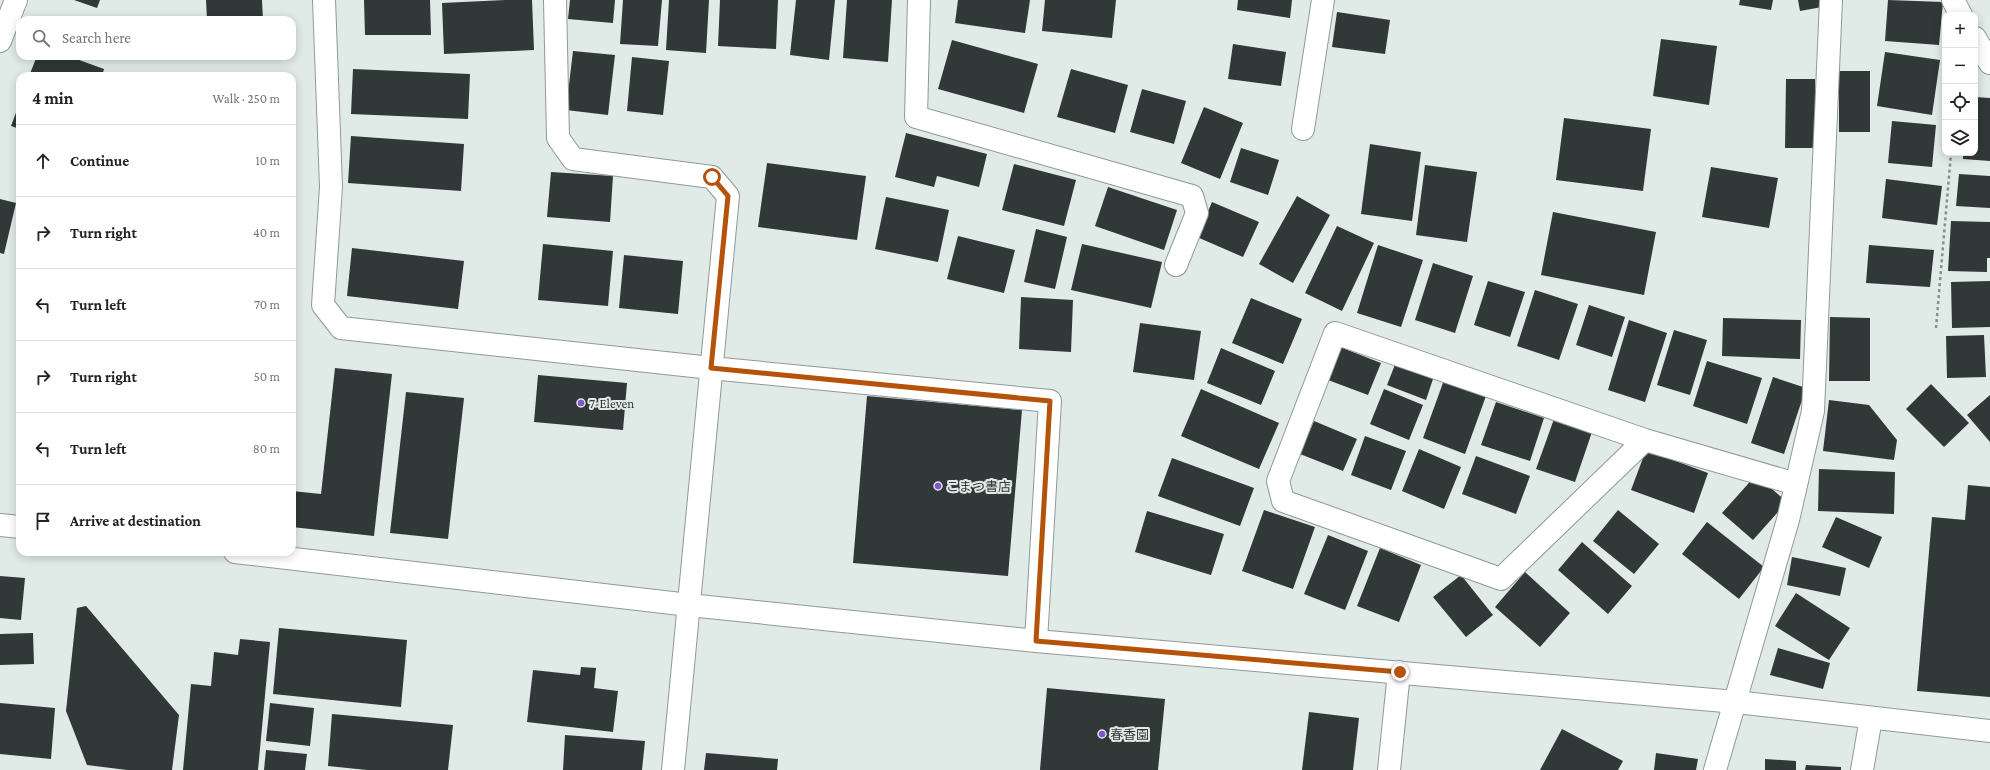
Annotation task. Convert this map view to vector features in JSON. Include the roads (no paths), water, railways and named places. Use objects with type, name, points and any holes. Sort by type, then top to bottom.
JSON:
[{"type":"street","points":[[0,41],[16,0]]},
{"type":"street","points":[[324,0],[331,187],[323,305],[341,328],[711,368],[1050,401],[1036,641]]},
{"type":"street","points":[[556,0],[558,138],[573,159],[712,177],[728,196],[673,770]]},
{"type":"street","points":[[920,0],[916,117],[1192,196],[1198,212],[1176,265]]},
{"type":"street","points":[[1303,129],[1323,0]]},
{"type":"street","points":[[1716,770],[1788,520],[1813,411],[1831,0]]},
{"type":"street","points":[[1953,0],[1960,12]]},
{"type":"street","points":[[1978,43],[1990,63]]},
{"type":"street","points":[[1645,440],[1501,579],[1283,501],[1278,481],[1335,332],[1645,440],[1796,484]]},
{"type":"street","points":[[0,525],[16,527]]},
{"type":"street","points":[[269,556],[689,605],[1036,641],[1736,702],[1990,731]]},
{"type":"street","points":[[1389,770],[1400,672]]},
{"type":"street","points":[[1862,770],[1871,718]]},
{"type":"place","name":"7-Eleven","points":[[581,403]]},
{"type":"place","name":"こまつ書店","points":[[938,486]]},
{"type":"place","name":"春香園","points":[[1102,734]]}]
